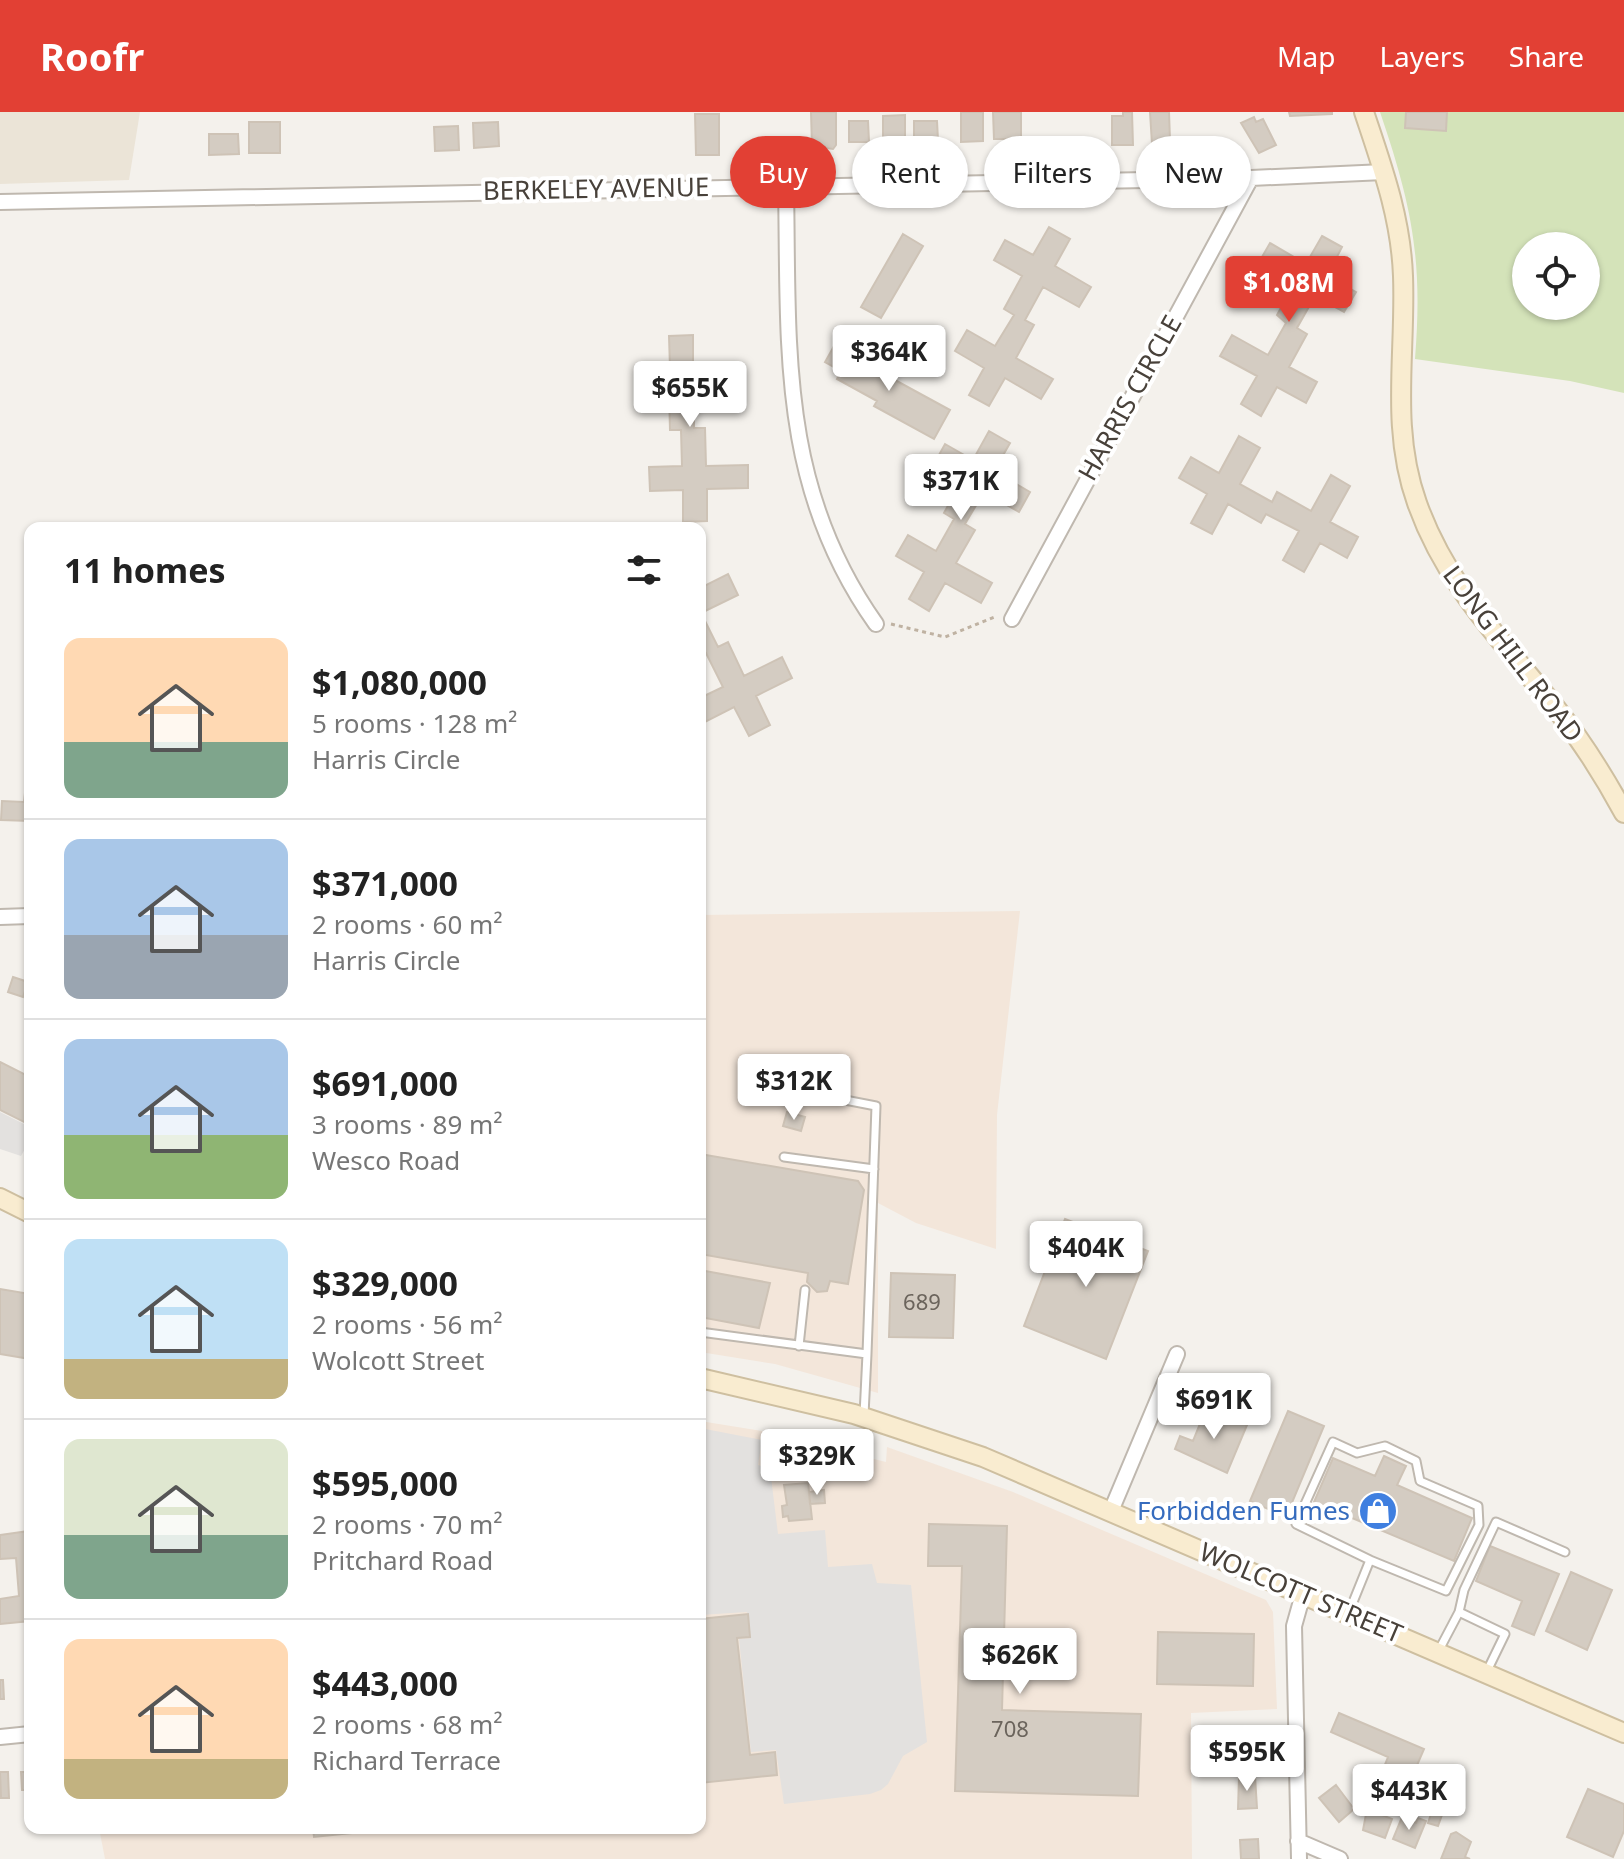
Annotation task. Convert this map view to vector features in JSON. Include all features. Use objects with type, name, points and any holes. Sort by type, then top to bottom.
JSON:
[{"type":"main road","name":"LONG HILL ROAD","points":[[1364,112],[1384,172],[1402,254],[1400,419],[1416,503],[1438,553],[1462,594],[1573,731],[1624,813]]},
{"type":"main road","points":[[0,1198],[24,1210]]},
{"type":"main road","name":"WOLCOTT STREET","points":[[706,1379],[864,1417],[969,1452],[1624,1733]]},
{"type":"street","name":"BERKELEY AVENUE","points":[[1251,178],[1384,172]]},
{"type":"street","name":"BERKELEY AVENUE","points":[[836,185],[1136,180]]},
{"type":"street","name":"BERKELEY AVENUE","points":[[0,202],[730,187]]},
{"type":"street","points":[[786,208],[790,394],[801,451],[830,542],[852,590],[876,624]]},
{"type":"street","name":"HARRIS CIRCLE","points":[[1012,619],[1235,208]]},
{"type":"street","points":[[0,917],[24,916]]},
{"type":"street","points":[[1111,1511],[1177,1354]]},
{"type":"street","points":[[1299,1859],[1294,1626],[1303,1594]]},
{"type":"street","points":[[0,1737],[24,1735]]},
{"type":"street","points":[[1298,1841],[1340,1859]]},
{"type":"lane","points":[[845,1100],[876,1106],[864,1417]]},
{"type":"lane","points":[[784,1157],[874,1169]]},
{"type":"lane","points":[[799,1346],[805,1290]]},
{"type":"lane","points":[[706,1333],[867,1354]]},
{"type":"lane","points":[[1333,1442],[1357,1453],[1385,1446],[1416,1461],[1420,1481],[1478,1506],[1479,1525],[1446,1591],[1370,1560],[1296,1524],[1333,1442]]},
{"type":"lane","points":[[1438,1652],[1459,1612],[1464,1590],[1496,1522],[1565,1552]]},
{"type":"lane","points":[[1349,1614],[1370,1560]]},
{"type":"lane","points":[[1459,1612],[1505,1634],[1486,1673]]},
{"type":"path","points":[[876,624],[897,624],[945,637],[995,616],[1012,619]]},
{"type":"shaded area","points":[[0,112],[140,112],[129,180],[0,184]]},
{"type":"shaded area","points":[[1020,911],[997,1115],[996,1249],[916,1223],[878,1203],[878,1393],[775,1364],[706,1353],[706,915]]},
{"type":"shaded area","points":[[0,1112],[24,1124],[24,1151],[21,1156],[0,1149]]},
{"type":"shaded area","points":[[706,1422],[762,1431],[886,1462],[887,1447],[1013,1492],[1266,1600],[1273,1612],[1277,1709],[1191,1713],[1192,1859],[105,1859],[100,1834],[706,1834]]},
{"type":"shaded area","points":[[706,1429],[762,1440],[758,1465],[770,1469],[778,1534],[825,1530],[828,1567],[872,1564],[877,1583],[911,1585],[927,1742],[903,1756],[888,1784],[881,1790],[784,1804],[776,1750],[751,1752],[739,1639],[751,1638],[747,1612],[706,1615]]},
{"type":"green space","points":[[1380,112],[1624,112],[1624,393],[1570,381],[1415,359],[1416,262],[1400,176]]},
{"type":"building","points":[[811,112],[836,112],[836,136],[812,136]]},
{"type":"building","points":[[961,112],[983,112],[983,141],[968,142],[968,136],[961,136]]},
{"type":"building","points":[[993,112],[1021,112],[1021,136],[994,136]]},
{"type":"building","points":[[1123,112],[1132,112],[1133,145],[1120,145],[1120,136],[1112,136],[1112,116],[1123,116]]},
{"type":"building","points":[[1150,112],[1169,112],[1170,136],[1152,136]]},
{"type":"building","points":[[1289,112],[1332,112],[1332,114],[1290,116]]},
{"type":"building","points":[[1406,112],[1447,112],[1446,131],[1405,128]]},
{"type":"building","points":[[695,114],[719,114],[719,155],[696,155]]},
{"type":"building","points":[[905,115],[905,136],[883,136],[883,116]]},
{"type":"building","points":[[1254,117],[1256,122],[1263,119],[1276,145],[1259,153],[1241,123]]},
{"type":"building","points":[[849,121],[868,121],[869,136],[852,136],[852,142],[849,142]]},
{"type":"building","points":[[914,121],[937,121],[938,136],[914,136]]},
{"type":"building","points":[[249,122],[280,122],[280,153],[249,153]]},
{"type":"building","points":[[498,122],[499,146],[474,148],[473,123]]},
{"type":"building","points":[[458,126],[459,150],[435,151],[434,127]]},
{"type":"building","points":[[209,134],[238,134],[239,154],[209,155]]},
{"type":"building","points":[[1049,227],[1070,239],[1055,266],[1091,287],[1079,307],[1043,287],[1025,320],[1034,325],[1016,358],[1053,379],[1041,399],[1005,378],[989,406],[969,395],[984,368],[955,351],[967,330],[995,346],[1014,315],[1004,309],[1022,276],[994,260],[1005,240],[1033,255]]},
{"type":"building","points":[[903,234],[923,246],[881,318],[861,307]]},
{"type":"building","points":[[1322,236],[1342,247],[1327,276],[1356,292],[1344,312],[1315,296],[1297,328],[1307,334],[1289,367],[1317,382],[1306,403],[1277,387],[1261,416],[1241,404],[1257,376],[1220,356],[1232,335],[1268,355],[1286,323],[1277,315],[1294,284],[1258,264],[1270,243],[1306,264]]},
{"type":"building","points":[[693,335],[693,367],[735,367],[735,391],[694,391],[694,428],[705,428],[706,466],[748,465],[748,488],[707,489],[707,521],[683,522],[683,490],[650,491],[649,467],[682,466],[681,430],[670,430],[669,392],[637,392],[637,369],[670,368],[669,336]]},
{"type":"building","points":[[834,346],[864,362],[870,352],[877,356],[871,367],[950,410],[934,439],[874,406],[877,401],[837,379],[841,371],[825,362]]},
{"type":"building","points":[[989,431],[1010,443],[994,471],[1030,492],[1019,512],[984,492],[965,524],[975,530],[956,563],[992,583],[981,603],[945,583],[929,611],[909,599],[924,572],[896,556],[908,535],[936,551],[954,519],[944,513],[962,480],[934,464],[945,444],[973,460]]},
{"type":"building","points":[[1239,436],[1260,448],[1240,484],[1272,502],[1277,492],[1311,511],[1331,475],[1350,486],[1330,522],[1358,537],[1347,558],[1320,543],[1304,572],[1283,560],[1299,531],[1266,514],[1261,523],[1228,504],[1212,534],[1191,523],[1207,494],[1179,478],[1191,457],[1219,473]]},
{"type":"building","points":[[728,574],[738,595],[706,611],[706,585]]},
{"type":"building","points":[[706,623],[718,647],[728,642],[744,676],[782,657],[792,678],[756,696],[770,725],[749,736],[734,707],[706,721],[706,695],[723,687],[706,653]]},
{"type":"building","points":[[2,801],[24,802],[24,821],[1,820]]},
{"type":"building","points":[[13,977],[24,981],[23,997],[8,992]]},
{"type":"building","points":[[0,1062],[24,1074],[24,1122],[0,1110]]},
{"type":"building","points":[[787,1112],[805,1117],[801,1131],[783,1126]]},
{"type":"building","points":[[706,1155],[858,1181],[864,1190],[848,1284],[830,1281],[827,1291],[817,1292],[807,1282],[808,1273],[706,1255]]},
{"type":"building","points":[[1065,1219],[1148,1251],[1106,1359],[1024,1326]]},
{"type":"building","points":[[706,1271],[770,1283],[759,1328],[706,1318]]},
{"type":"building","points":[[891,1273],[955,1275],[953,1338],[889,1337]]},
{"type":"building","points":[[0,1289],[24,1293],[24,1358],[0,1354]]},
{"type":"building","points":[[1206,1409],[1247,1425],[1227,1473],[1175,1449],[1180,1436],[1193,1441]]},
{"type":"building","points":[[1288,1411],[1324,1426],[1286,1517],[1250,1501]]},
{"type":"building","points":[[1384,1456],[1406,1466],[1397,1485],[1472,1518],[1454,1561],[1314,1502],[1333,1458],[1375,1476]]},
{"type":"building","points":[[808,1483],[812,1519],[789,1521],[788,1516],[783,1517],[782,1506],[787,1505],[784,1485]]},
{"type":"building","points":[[824,1490],[825,1503],[810,1504],[809,1492]]},
{"type":"building","points":[[929,1524],[1007,1526],[1002,1710],[1141,1714],[1138,1796],[955,1791],[962,1566],[928,1566]]},
{"type":"building","points":[[24,1532],[24,1622],[0,1624],[0,1599],[19,1596],[16,1558],[0,1559],[0,1535]]},
{"type":"building","points":[[1490,1546],[1559,1574],[1534,1635],[1512,1626],[1522,1601],[1476,1581]]},
{"type":"building","points":[[1571,1572],[1612,1590],[1587,1650],[1546,1631]]},
{"type":"building","points":[[748,1614],[750,1637],[737,1638],[750,1755],[775,1752],[777,1775],[706,1782],[706,1618]]},
{"type":"building","points":[[1158,1632],[1254,1634],[1253,1686],[1157,1684]]},
{"type":"building","points":[[0,1680],[3,1680],[4,1699],[0,1699]]},
{"type":"building","points":[[1339,1713],[1424,1749],[1409,1784],[1382,1772],[1388,1757],[1331,1732]]},
{"type":"building","points":[[1254,1727],[1255,1752],[1230,1753],[1230,1742],[1222,1742],[1221,1733],[1230,1732],[1230,1728]]},
{"type":"building","points":[[0,1772],[8,1772],[9,1798],[1,1798]]},
{"type":"building","points":[[21,1772],[24,1772],[24,1790]]},
{"type":"building","points":[[1255,1776],[1257,1808],[1238,1809],[1239,1777]]},
{"type":"building","points":[[1378,1776],[1386,1780],[1377,1798],[1369,1794]]},
{"type":"building","points":[[1336,1785],[1354,1809],[1339,1822],[1319,1798]]},
{"type":"building","points":[[1588,1789],[1624,1804],[1624,1831],[1613,1857],[1567,1837]]},
{"type":"building","points":[[1433,1808],[1443,1812],[1438,1826],[1428,1823]]},
{"type":"building","points":[[1367,1809],[1392,1819],[1385,1838],[1363,1830]]},
{"type":"building","points":[[1402,1817],[1416,1823],[1418,1818],[1426,1821],[1415,1848],[1393,1839]]},
{"type":"building","points":[[1456,1832],[1471,1842],[1465,1857],[1470,1859],[1441,1859],[1451,1834]]},
{"type":"building","points":[[314,1834],[343,1834],[314,1837]]},
{"type":"building","points":[[1258,1839],[1259,1859],[1241,1859],[1240,1840]]},
{"type":"place","name":"Forbidden Fumes","points":[[1378,1511]]}]
